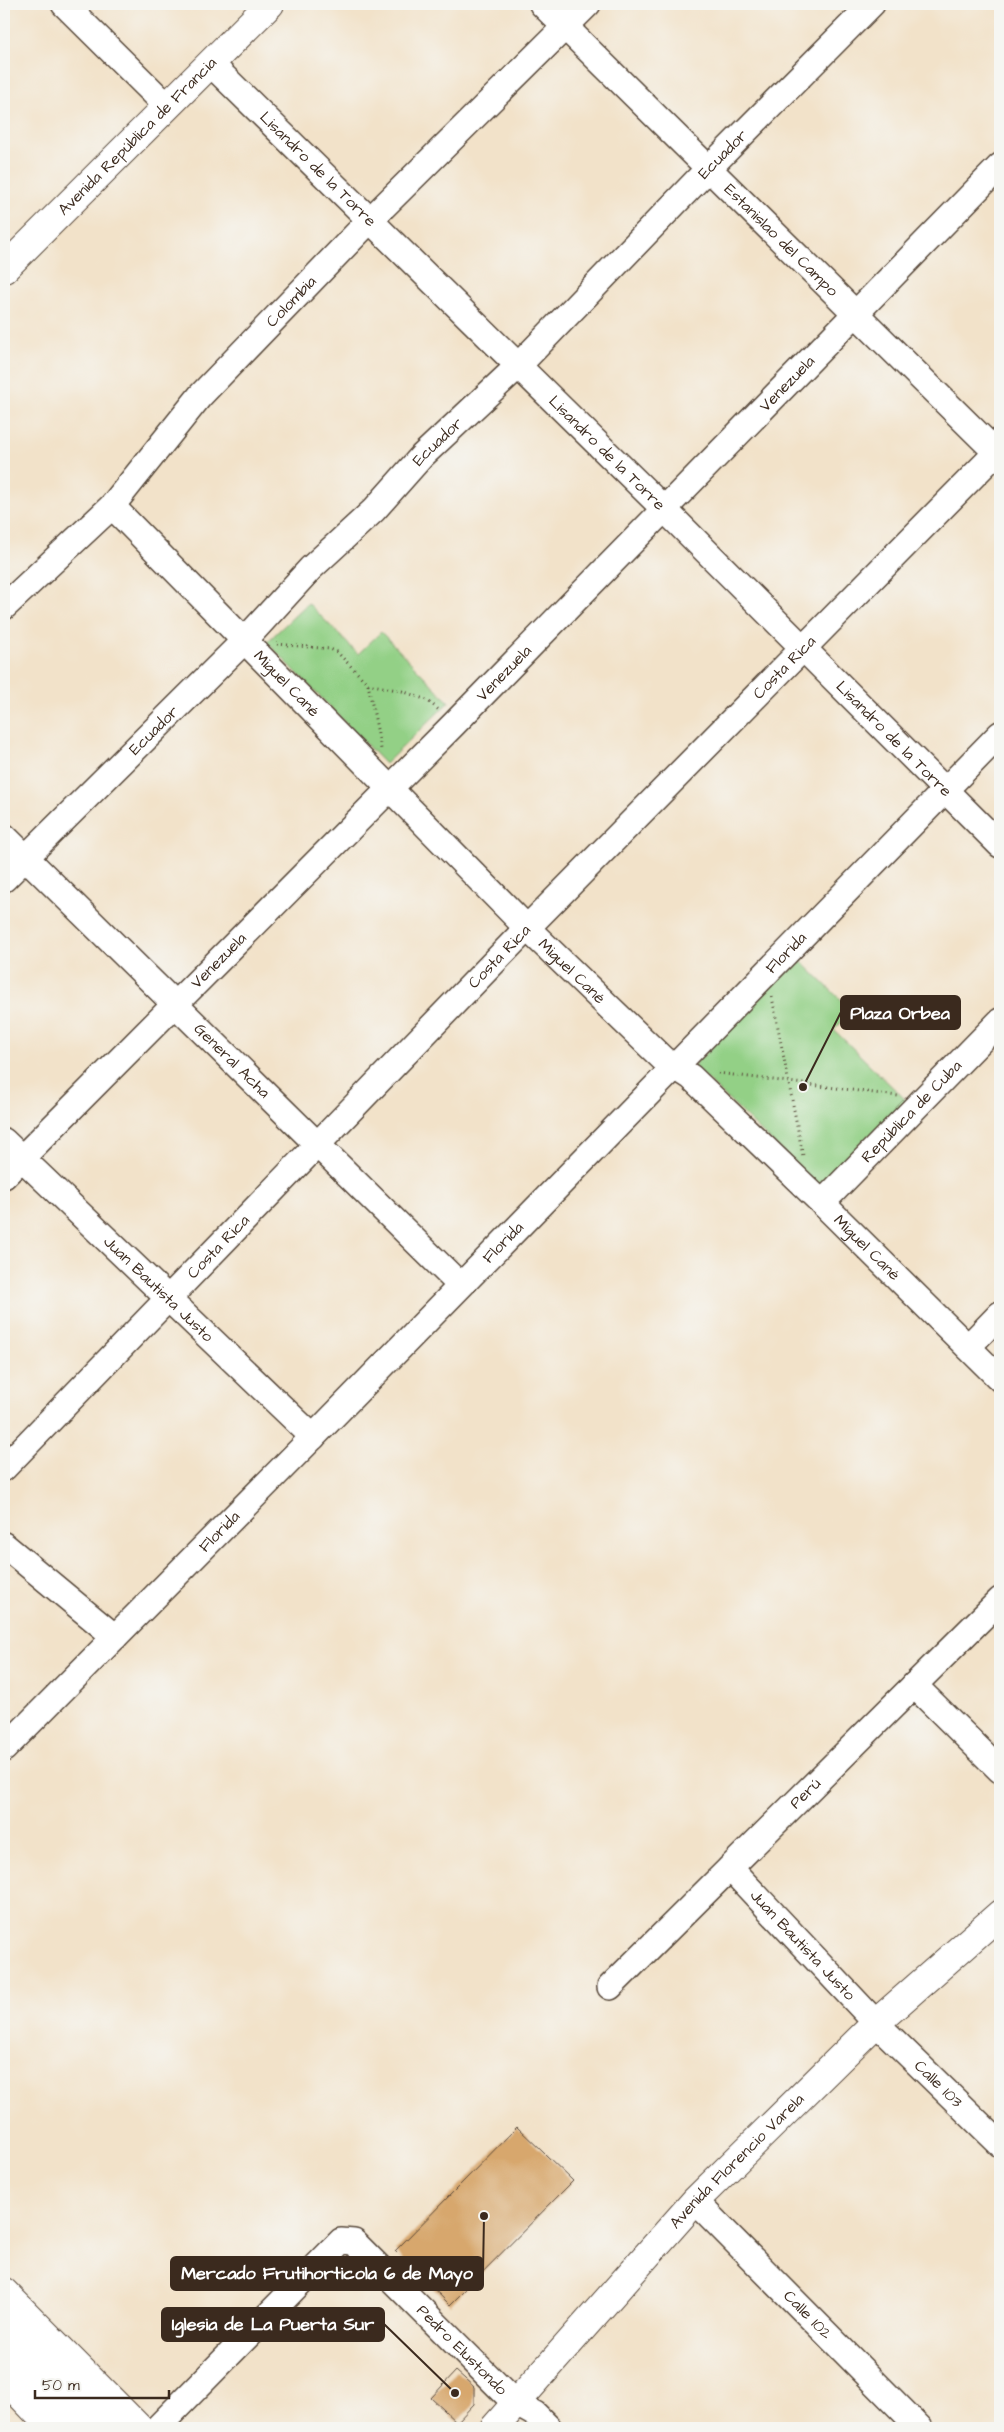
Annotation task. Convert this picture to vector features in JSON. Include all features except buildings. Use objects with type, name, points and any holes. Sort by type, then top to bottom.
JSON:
[{"type":"main road","name":"Avenida República de Francia","points":[[4,269],[270,4]]},
{"type":"main road","name":"Avenida Florencio Varela","points":[[494,2428],[695,2201],[876,2023],[1000,1914]]},
{"type":"main road","points":[[4,2292],[139,2428]]},
{"type":"main road","points":[[4,2380],[52,2428]]},
{"type":"street","points":[[64,4],[167,106]]},
{"type":"street","name":"Estanislao del Campo","points":[[542,4],[999,453]]},
{"type":"street","name":"Colombia","points":[[4,607],[112,506],[200,396],[369,221],[588,4]]},
{"type":"street","name":"Ecuador","points":[[4,878],[244,641],[311,568],[374,510],[422,456],[518,366],[709,168],[872,4]]},
{"type":"street","name":"Lisandro de la Torre","points":[[211,64],[663,508],[1000,845]]},
{"type":"street","name":"Venezuela","points":[[9,1158],[173,1004],[454,724],[663,508],[1000,166]]},
{"type":"street","name":"Costa Rica","points":[[4,1468],[527,928],[802,649],[999,453]]},
{"type":"street","name":"Miguel Cané","points":[[112,506],[527,928],[663,1059],[691,1078],[816,1197],[1000,1379]]},
{"type":"street","name":"Florida","points":[[4,1749],[313,1437],[1000,734]]},
{"type":"street","name":"General Acha","points":[[4,836],[460,1286]]},
{"type":"street","name":"República de Cuba","points":[[816,1197],[923,1098],[1000,1021]]},
{"type":"street","name":"Juan Bautista Justo","points":[[9,1158],[168,1297],[313,1437]]},
{"type":"street","points":[[968,1346],[1000,1314]]},
{"type":"street","points":[[4,1545],[115,1637]]},
{"type":"street","name":"Perú","points":[[610,1987],[1000,1600]]},
{"type":"street","points":[[914,1685],[1000,1770]]},
{"type":"street","name":"Juan Bautista Justo","points":[[730,1868],[876,2023]]},
{"type":"street","name":"Calle 103","points":[[876,2023],[1000,2144]]},
{"type":"street","name":"Calle 102","points":[[695,2201],[920,2428]]},
{"type":"street","name":"Pedro Elustondo","points":[[157,2428],[341,2241],[354,2242],[515,2403],[535,2414],[549,2428]]},
{"type":"street","points":[[4,2324],[108,2428]]},
{"type":"street","points":[[4,2353],[77,2428]]},
{"type":"path","points":[[244,641],[330,649],[337,652],[368,684],[381,750]]},
{"type":"path","points":[[368,684],[402,691],[427,700],[454,724]]},
{"type":"path","points":[[767,974],[789,1083],[816,1197]]},
{"type":"path","points":[[712,1072],[789,1083],[923,1098]]},
{"type":"green space","points":[[308,603],[358,654],[381,632],[449,702],[385,764],[267,642]]},
{"type":"green space","points":[[798,958],[852,1011],[834,1030],[913,1107],[824,1192],[693,1066]]},
{"type":"place","name":"Plaza Orbea","points":[[803,1087]]},
{"type":"place","name":"Mercado Frutihorticola 6 de Mayo","points":[[484,2216]]},
{"type":"place","name":"Iglesia de La Puerta Sur","points":[[455,2393]]}]
